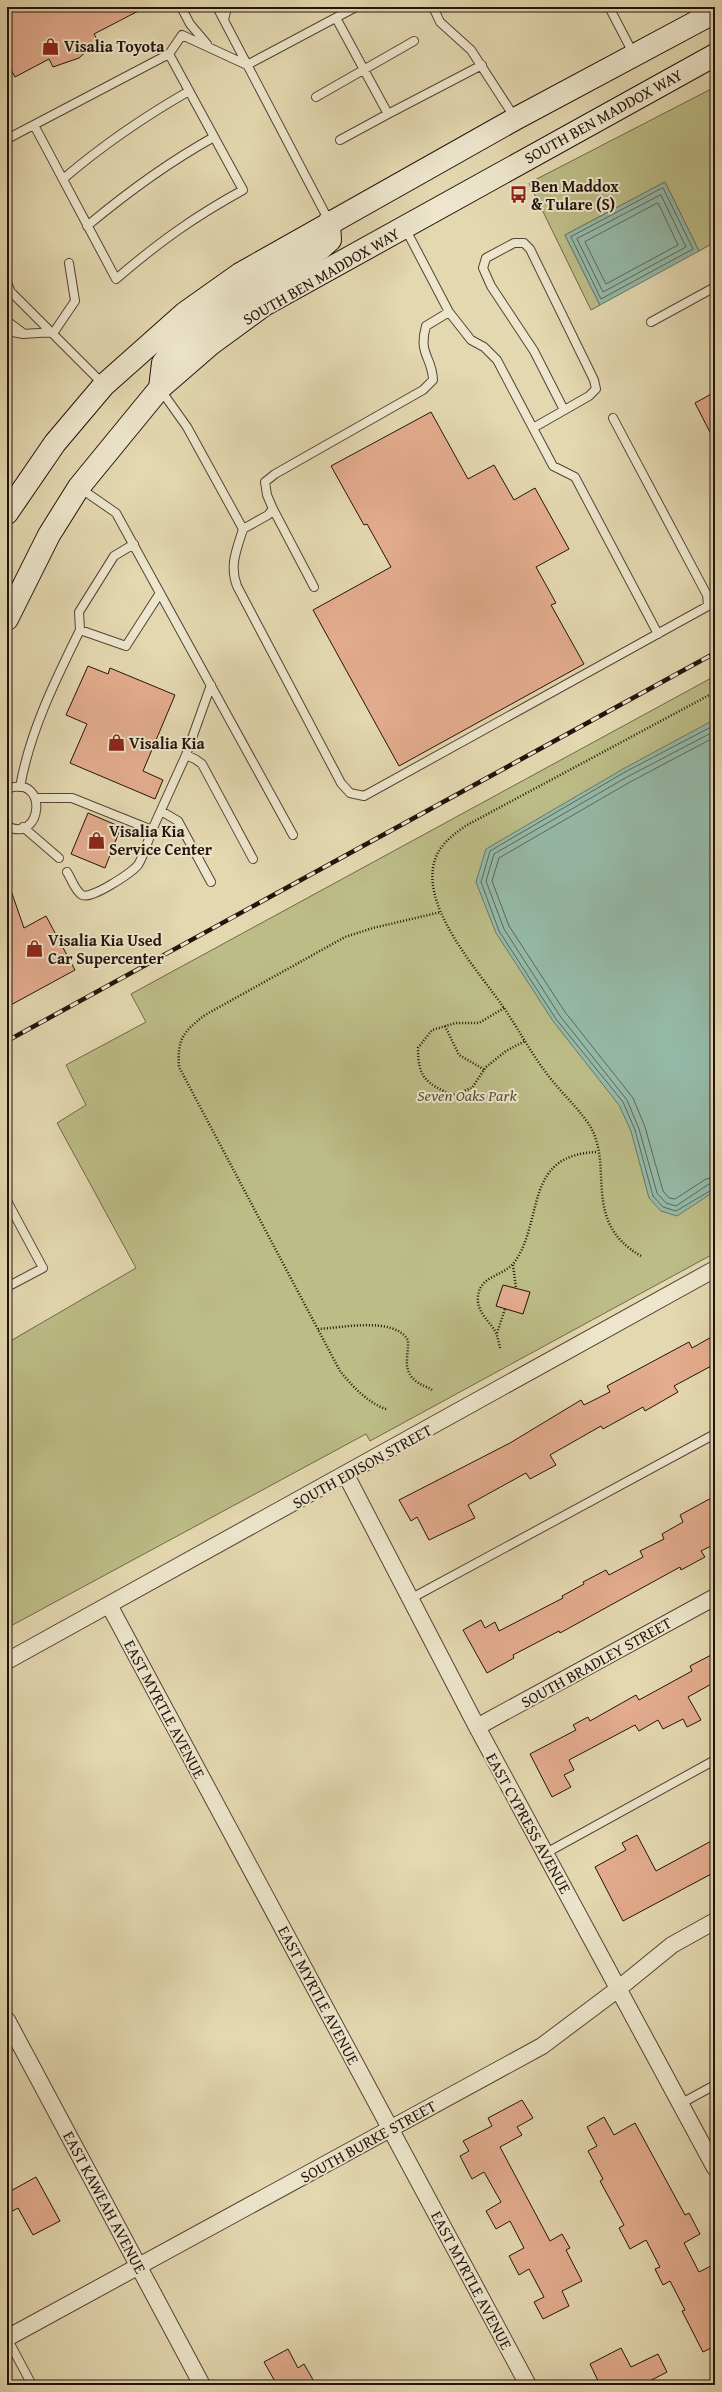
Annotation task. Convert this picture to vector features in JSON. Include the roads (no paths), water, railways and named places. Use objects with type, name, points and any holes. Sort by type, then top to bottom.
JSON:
[{"type":"main road","points":[[7,513],[55,443],[104,385],[185,313],[240,274],[329,222],[515,119],[715,12]]},
{"type":"main road","name":"SOUTH BEN MADDOX WAY","points":[[7,619],[49,535],[79,487],[160,388],[212,343],[264,305],[715,55]]},
{"type":"main road","points":[[160,388],[163,363],[169,354],[250,292],[321,248],[330,240],[329,222]]},
{"type":"street","name":"SOUTH EDISON STREET","points":[[7,1661],[346,1475],[715,1269]]},
{"type":"street","name":"EAST CYPRESS AVENUE","points":[[346,1475],[477,1727],[715,2168]]},
{"type":"street","name":"SOUTH BRADLEY STREET","points":[[477,1727],[715,1596]]},
{"type":"street","name":"EAST MYRTLE AVENUE","points":[[109,1605],[528,2385]]},
{"type":"street","name":"SOUTH BURKE STREET","points":[[7,2338],[542,2046],[618,1989],[672,1945],[715,1921]]},
{"type":"street","name":"EAST KAWEAH AVENUE","points":[[7,2020],[202,2385]]},
{"type":"lane","points":[[181,7],[190,24],[209,46]]},
{"type":"lane","points":[[217,7],[329,222]]},
{"type":"lane","points":[[224,20],[228,7]]},
{"type":"lane","points":[[247,65],[356,7]]},
{"type":"lane","points":[[433,7],[440,22],[472,50],[515,119]]},
{"type":"lane","points":[[609,7],[634,56]]},
{"type":"lane","points":[[336,18],[388,114]]},
{"type":"lane","points":[[7,139],[169,54],[182,35],[209,46],[247,65]]},
{"type":"lane","points":[[316,97],[414,41]]},
{"type":"lane","points":[[34,125],[116,279],[160,241],[200,214],[243,190],[169,54]]},
{"type":"lane","points":[[340,140],[482,65]]},
{"type":"lane","points":[[63,179],[106,143],[146,115],[189,91]]},
{"type":"lane","points":[[88,226],[137,184],[171,161],[214,137]]},
{"type":"lane","points":[[405,227],[449,312],[471,340],[484,347],[497,360],[553,466],[574,477],[658,634]]},
{"type":"lane","points":[[533,428],[564,410],[588,396],[596,389],[594,380],[530,249],[524,243],[514,243],[486,258],[482,268],[491,286],[534,351],[564,410]]},
{"type":"lane","points":[[54,332],[75,301],[69,263]]},
{"type":"lane","points":[[7,283],[11,292],[54,332],[104,385]]},
{"type":"lane","points":[[651,322],[715,287]]},
{"type":"lane","points":[[314,587],[273,509],[267,495],[265,482],[275,474],[423,390],[433,380],[432,370],[424,352],[422,339],[426,326],[449,312]]},
{"type":"lane","points":[[7,321],[23,334]]},
{"type":"lane","points":[[7,331],[23,334],[54,332]]},
{"type":"lane","points":[[160,388],[187,427],[243,529],[233,564],[232,574],[237,586],[341,783],[350,793],[364,796],[708,606],[707,595],[613,418]]},
{"type":"lane","points":[[79,487],[116,513],[293,835]]},
{"type":"lane","points":[[243,529],[268,515],[273,509]]},
{"type":"lane","points":[[20,787],[25,758],[50,693],[80,630],[79,612],[114,556],[134,544]]},
{"type":"lane","points":[[80,630],[126,646],[160,593]]},
{"type":"lane","points":[[67,872],[79,893],[84,896],[92,896],[124,876],[138,865],[186,755],[211,685]]},
{"type":"lane","points":[[186,755],[202,764],[253,859]]},
{"type":"lane","points":[[7,789],[20,787],[26,789],[36,798],[72,798],[152,830]]},
{"type":"lane","points":[[7,826],[16,829],[30,824],[37,812],[36,798]]},
{"type":"lane","points":[[161,811],[178,821],[211,882]]},
{"type":"lane","points":[[23,827],[59,858]]},
{"type":"lane","points":[[7,1201],[43,1268],[7,1288]]},
{"type":"lane","points":[[410,1598],[715,1434]]},
{"type":"lane","points":[[546,1853],[715,1760]]},
{"type":"lane","points":[[680,2104],[715,2085]]},
{"type":"lane","points":[[7,2338],[32,2385]]},
{"type":"water","points":[[665,182],[699,251],[600,305],[565,235]]},
{"type":"water","points":[[710,722],[715,723],[715,1191],[677,1216],[661,1211],[649,1198],[631,1131],[619,1105],[553,1021],[496,933],[476,882],[486,849],[623,769]]},
{"type":"railway","points":[[7,1041],[715,653]]},
{"type":"place","name":"Visalia Toyota","points":[[51,46]]},
{"type":"place","name":"Ben Maddox & Tulare (S)","points":[[518,195]]},
{"type":"place","name":"Visalia Kia","points":[[116,743]]},
{"type":"place","name":"Visalia Kia Service Center","points":[[96,840]]},
{"type":"place","name":"Visalia Kia Used Car Supercenter","points":[[35,949]]},
{"type":"park label","name":"Seven Oaks Park","points":[[467,1095]]}]
